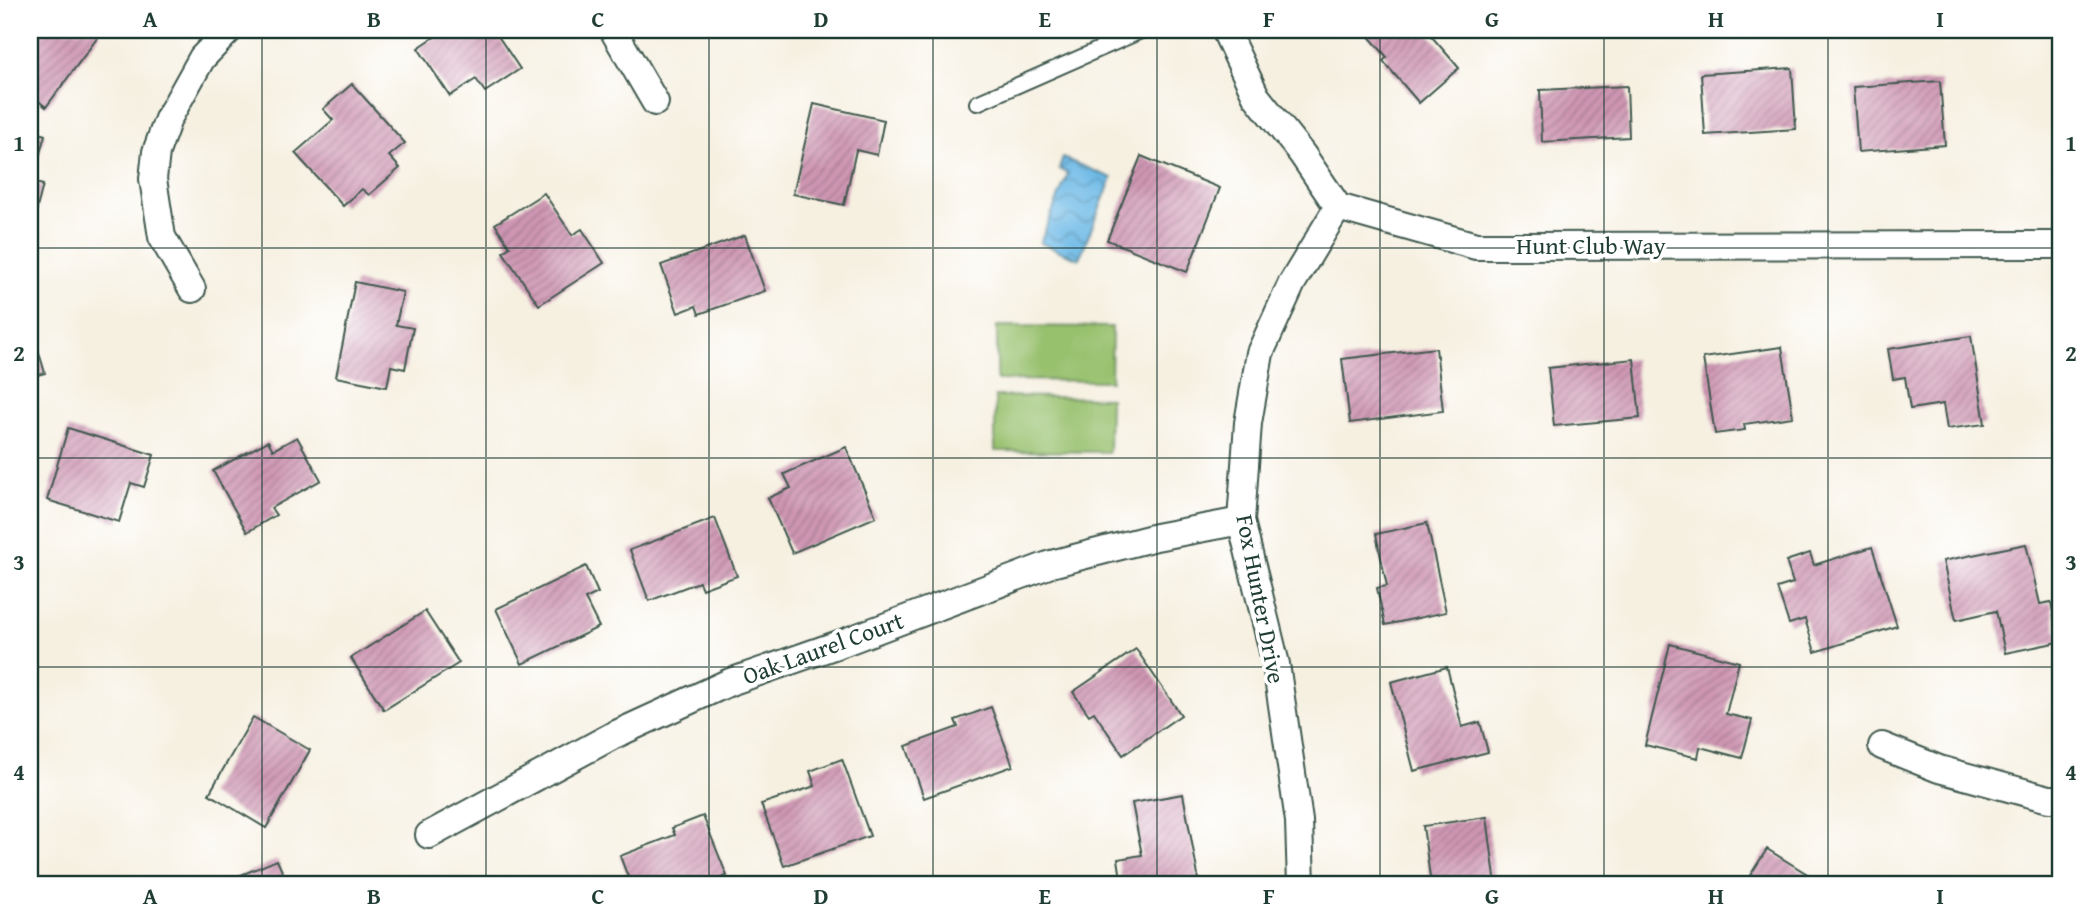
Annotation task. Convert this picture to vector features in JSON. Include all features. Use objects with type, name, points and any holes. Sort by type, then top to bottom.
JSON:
[{"type":"street","points":[[192,289],[162,237],[153,179],[156,152],[168,119],[202,58],[229,30]]},
{"type":"street","points":[[613,30],[655,102]]},
{"type":"street","points":[[1225,30],[1256,96],[1338,206]]},
{"type":"street","name":"Hunt Club Way","points":[[1338,206],[1476,246],[2060,245]]},
{"type":"street","name":"Fox Hunter Drive","points":[[1301,885],[1298,821],[1276,664],[1241,521],[1248,423],[1260,353],[1292,283],[1338,206]]},
{"type":"street","name":"Oak Laurel Court","points":[[429,835],[612,736],[730,682],[1051,564],[1156,537],[1241,521]]},
{"type":"street","points":[[1882,746],[1939,769],[2049,799],[2060,799]]},
{"type":"lane","points":[[977,103],[1143,30]]},
{"type":"green space","points":[[997,326],[1112,327],[1111,381],[997,380]]},
{"type":"green space","points":[[995,396],[1110,398],[1109,452],[995,451]]},
{"type":"water","points":[[1063,158],[1112,178],[1079,259],[1040,243],[1068,173],[1059,169]]},
{"type":"building","points":[[30,30],[97,30],[101,33],[46,107],[30,94]]},
{"type":"building","points":[[445,30],[494,30],[520,69],[485,92],[476,79],[450,96],[418,48]]},
{"type":"building","points":[[1426,30],[1459,68],[1419,103],[1383,61],[1387,57],[1365,32]]},
{"type":"building","points":[[1792,68],[1796,129],[1705,135],[1701,74]]},
{"type":"building","points":[[1940,81],[1945,145],[1858,152],[1853,87]]},
{"type":"building","points":[[352,84],[405,143],[389,156],[400,168],[369,195],[362,189],[343,206],[295,153],[333,120],[323,109]]},
{"type":"building","points":[[1627,86],[1629,137],[1542,142],[1540,90]]},
{"type":"building","points":[[814,104],[884,120],[877,155],[856,150],[844,205],[793,194]]},
{"type":"building","points":[[30,130],[45,135],[32,182],[43,185],[33,223],[30,222]]},
{"type":"building","points":[[1141,156],[1220,188],[1187,272],[1107,240]]},
{"type":"building","points":[[544,193],[572,235],[582,229],[604,263],[539,305],[503,252],[510,247],[495,224]]},
{"type":"building","points":[[745,235],[765,291],[699,314],[696,306],[678,313],[661,265]]},
{"type":"building","points":[[355,282],[403,292],[396,325],[413,328],[405,369],[391,366],[387,387],[336,377]]},
{"type":"building","points":[[1971,336],[1985,424],[1947,429],[1943,404],[1910,409],[1905,377],[1893,379],[1888,349]]},
{"type":"building","points":[[35,339],[45,373],[30,377],[30,340]]},
{"type":"building","points":[[1782,347],[1793,417],[1744,424],[1745,430],[1715,434],[1703,358]]},
{"type":"building","points":[[1436,348],[1443,411],[1350,423],[1342,359]]},
{"type":"building","points":[[1634,359],[1640,418],[1554,426],[1548,368]]},
{"type":"building","points":[[68,428],[154,455],[144,487],[131,483],[119,522],[47,500]]},
{"type":"building","points":[[297,437],[321,480],[271,508],[276,515],[247,532],[213,471],[268,441],[273,450]]},
{"type":"building","points":[[846,447],[876,517],[792,553],[768,498],[791,488],[784,474]]},
{"type":"building","points":[[715,518],[737,576],[702,589],[699,582],[649,601],[630,550]]},
{"type":"building","points":[[1427,523],[1446,612],[1385,625],[1377,588],[1387,586],[1376,534]]},
{"type":"building","points":[[2026,544],[2040,604],[2051,602],[2059,642],[2005,653],[1996,611],[1956,620],[1943,561]]},
{"type":"building","points":[[1872,547],[1897,626],[1815,652],[1805,619],[1789,624],[1777,588],[1793,583],[1786,561],[1810,553],[1814,565]]},
{"type":"building","points":[[586,566],[598,593],[585,599],[599,627],[522,664],[496,609]]},
{"type":"building","points":[[425,611],[459,663],[384,710],[351,658]]},
{"type":"building","points":[[1670,644],[1739,662],[1726,714],[1752,720],[1742,758],[1700,747],[1698,758],[1645,745]]},
{"type":"building","points":[[1136,649],[1181,715],[1123,755],[1094,712],[1089,715],[1073,692]]},
{"type":"building","points":[[1447,667],[1462,727],[1480,722],[1488,752],[1414,771],[1391,682]]},
{"type":"building","points":[[991,707],[1013,766],[924,798],[906,746],[958,727],[955,720]]},
{"type":"building","points":[[253,717],[310,750],[266,828],[209,794]]},
{"type":"building","points":[[842,759],[870,836],[784,866],[761,804],[815,786],[810,771]]},
{"type":"building","points":[[1183,794],[1199,881],[1178,885],[1122,885],[1118,859],[1142,855],[1132,803]]},
{"type":"building","points":[[703,816],[727,876],[703,885],[631,885],[620,856],[675,835],[672,828]]},
{"type":"building","points":[[1487,817],[1496,885],[1431,885],[1423,826]]},
{"type":"building","points":[[1767,849],[1825,885],[1744,885]]},
{"type":"building","points":[[277,860],[288,885],[222,883]]}]
